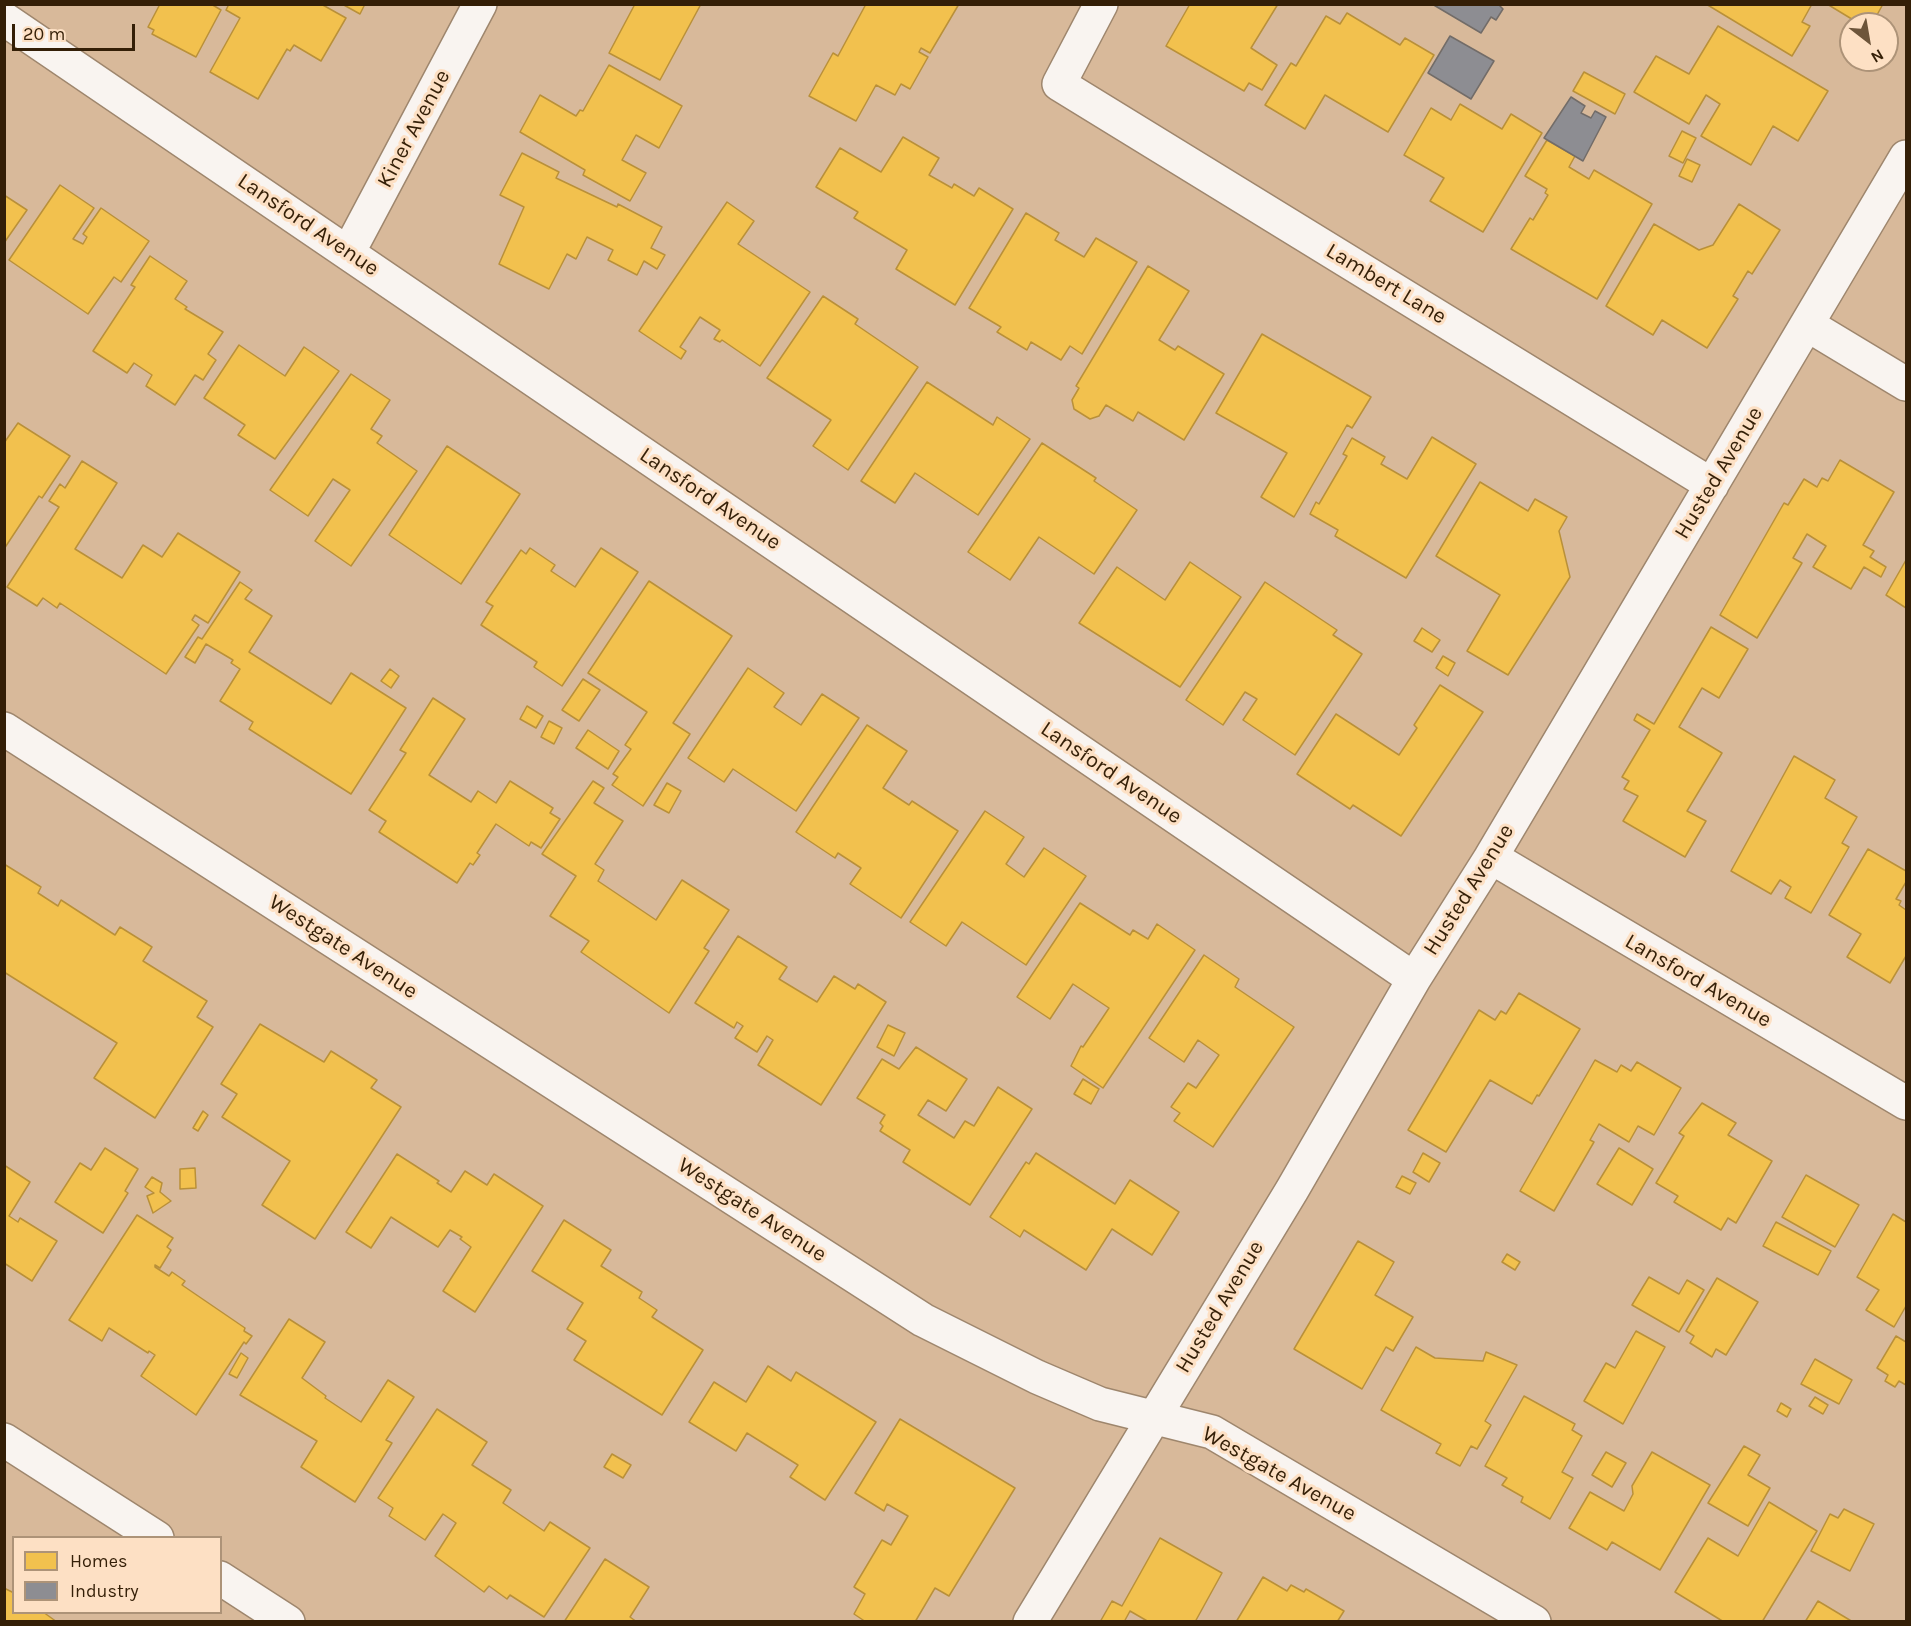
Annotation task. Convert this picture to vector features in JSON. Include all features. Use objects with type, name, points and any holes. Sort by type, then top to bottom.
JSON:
[{"type":"street","name":"Kiner Avenue","points":[[348,253],[480,4]]},
{"type":"street","name":"Lambert Lane","points":[[1101,4],[1059,84],[1712,485]]},
{"type":"street","name":"Lansford Avenue","points":[[4,20],[1414,979]]},
{"type":"street","name":"Husted Avenue","points":[[1030,1622],[1292,1190],[1414,979],[1491,856],[1906,157]]},
{"type":"street","points":[[1808,325],[1906,384]]},
{"type":"street","name":"Westgate Avenue","points":[[4,729],[923,1320],[1037,1377],[1090,1400],[1212,1431],[1534,1622]]},
{"type":"street","name":"Lansford Avenue","points":[[1491,856],[1906,1103]]},
{"type":"street","points":[[4,1440],[154,1536]]},
{"type":"street","points":[[222,1579],[288,1622]]},
{"type":"building: Homes","points":[[160,4],[211,4],[221,10],[196,57],[152,34],[154,30],[148,27]]},
{"type":"building: Homes","points":[[229,4],[321,4],[346,18],[321,61],[294,45],[290,51],[287,49],[258,99],[210,72],[240,18],[226,10]]},
{"type":"building: Homes","points":[[342,4],[365,4],[360,14]]},
{"type":"building: Homes","points":[[635,4],[701,4],[660,80],[609,53]]},
{"type":"building: Homes","points":[[866,4],[959,4],[930,53],[921,48],[919,52],[928,57],[910,89],[901,84],[895,95],[876,85],[856,121],[809,96],[833,53],[838,56]]},
{"type":"building: Homes","points":[[1190,4],[1278,4],[1251,48],[1277,65],[1262,90],[1249,83],[1244,91],[1166,46]]},
{"type":"building: Homes","points":[[1706,4],[1812,4],[1802,22],[1810,26],[1792,56]]},
{"type":"building: Homes","points":[[1827,4],[1883,4],[1879,12],[1840,12]]},
{"type":"building: Homes","points":[[1347,13],[1400,45],[1405,38],[1434,55],[1388,132],[1325,95],[1305,129],[1265,105],[1291,63],[1296,66],[1326,16],[1340,24]]},
{"type":"building: Homes","points":[[1718,26],[1828,91],[1798,141],[1773,126],[1751,165],[1701,136],[1720,104],[1706,95],[1689,124],[1634,92],[1656,56],[1689,74]]},
{"type":"building: Homes","points":[[609,65],[682,106],[659,148],[636,135],[622,160],[646,173],[630,201],[583,175],[585,170],[520,132],[540,95],[576,116],[580,110],[583,111]]},
{"type":"building: Homes","points":[[1584,72],[1625,94],[1615,114],[1573,91]]},
{"type":"building: Homes","points":[[1460,104],[1502,129],[1511,114],[1542,133],[1483,232],[1430,201],[1444,178],[1404,155],[1431,108],[1451,120]]},
{"type":"building: Homes","points":[[1682,131],[1696,138],[1683,163],[1669,156]]},
{"type":"building: Homes","points":[[903,137],[939,158],[929,175],[952,188],[954,184],[974,196],[979,188],[1013,209],[955,305],[896,269],[907,250],[854,218],[858,212],[816,187],[840,148],[881,172]]},
{"type":"building: Homes","points":[[1547,140],[1575,156],[1569,167],[1589,179],[1594,170],[1652,204],[1597,299],[1511,249],[1530,218],[1533,220],[1548,195],[1545,193],[1547,189],[1525,176]]},
{"type":"building: Homes","points":[[522,153],[559,172],[556,178],[617,207],[618,204],[662,227],[651,248],[665,255],[657,269],[644,261],[637,275],[608,260],[613,250],[587,237],[576,259],[567,254],[549,289],[499,264],[524,207],[500,195]]},
{"type":"building: Homes","points":[[1687,159],[1700,165],[1692,182],[1679,176]]},
{"type":"building: Homes","points":[[60,185],[94,208],[73,239],[83,244],[87,237],[83,234],[101,208],[149,241],[121,282],[114,277],[88,314],[9,260]]},
{"type":"building: Homes","points":[[4,195],[27,210],[4,243]]},
{"type":"building: Homes","points":[[727,202],[754,221],[738,244],[810,292],[760,366],[722,340],[720,342],[714,339],[720,330],[700,317],[680,347],[686,351],[681,359],[639,331]]},
{"type":"building: Homes","points":[[1739,204],[1780,230],[1752,274],[1748,271],[1733,296],[1738,299],[1707,348],[1662,320],[1653,335],[1606,306],[1654,224],[1699,250],[1713,245]]},
{"type":"building: Homes","points":[[1026,213],[1059,233],[1055,240],[1084,257],[1096,238],[1137,262],[1082,354],[1070,346],[1061,360],[1031,342],[1027,350],[997,332],[1001,327],[969,308]]},
{"type":"building: Homes","points":[[150,256],[187,281],[175,299],[187,307],[185,309],[223,332],[208,354],[216,360],[203,380],[195,375],[175,405],[146,386],[152,375],[134,363],[127,373],[93,351],[135,287],[131,285]]},
{"type":"building: Homes","points":[[1148,266],[1189,291],[1159,340],[1175,350],[1178,346],[1224,374],[1184,440],[1138,412],[1133,421],[1106,405],[1099,416],[1090,419],[1074,409],[1072,400],[1079,388],[1076,386]]},
{"type":"building: Homes","points":[[823,296],[858,319],[855,324],[918,367],[848,470],[813,446],[831,420],[767,378]]},
{"type":"building: Homes","points":[[1262,334],[1371,397],[1352,428],[1347,425],[1294,517],[1261,497],[1287,453],[1216,413]]},
{"type":"building: Homes","points":[[239,345],[285,376],[304,347],[339,371],[275,459],[238,435],[245,425],[204,398]]},
{"type":"building: Homes","points":[[351,374],[390,400],[371,429],[382,436],[377,443],[417,471],[351,566],[315,541],[350,490],[333,479],[308,516],[270,490]]},
{"type":"building: Homes","points":[[927,382],[993,425],[997,417],[1030,439],[978,515],[915,473],[895,503],[861,481]]},
{"type":"building: Homes","points":[[18,423],[70,456],[42,498],[39,496],[4,549],[4,443]]},
{"type":"building: Homes","points":[[1432,437],[1476,464],[1406,578],[1335,536],[1338,530],[1310,514],[1316,502],[1319,504],[1347,456],[1343,454],[1352,438],[1385,457],[1381,464],[1407,479]]},
{"type":"building: Homes","points":[[1042,443],[1096,478],[1094,481],[1137,510],[1094,574],[1039,537],[1010,580],[968,552]]},
{"type":"building: Homes","points":[[447,446],[520,494],[461,584],[389,535]]},
{"type":"building: Homes","points":[[1840,460],[1894,492],[1863,545],[1874,551],[1870,557],[1886,567],[1881,577],[1864,567],[1851,589],[1813,567],[1826,546],[1807,534],[1793,558],[1802,563],[1757,638],[1720,615],[1784,503],[1788,505],[1804,479],[1817,487],[1822,478],[1828,481]]},
{"type":"building: Homes","points":[[82,461],[117,483],[75,549],[122,578],[143,545],[162,557],[178,533],[240,572],[208,623],[195,615],[192,620],[199,625],[166,674],[60,603],[57,608],[43,598],[37,606],[7,587],[59,507],[49,501],[60,484],[65,488]]},
{"type":"building: Homes","points":[[1480,482],[1528,511],[1535,499],[1567,517],[1559,531],[1570,577],[1508,675],[1467,651],[1500,595],[1436,556]]},
{"type":"building: Homes","points":[[530,548],[555,565],[551,571],[575,587],[601,548],[638,572],[562,686],[534,667],[537,662],[481,625],[493,606],[486,602],[521,550],[526,554]]},
{"type":"building: Homes","points":[[1906,560],[1906,608],[1886,595]]},
{"type":"building: Homes","points":[[1190,562],[1241,597],[1180,687],[1079,623],[1117,567],[1165,600]]},
{"type":"building: Homes","points":[[649,581],[732,636],[673,723],[690,734],[643,806],[612,785],[618,777],[613,774],[631,749],[625,745],[647,712],[588,673]]},
{"type":"building: Homes","points":[[240,582],[252,590],[245,599],[272,616],[249,652],[331,704],[351,673],[406,708],[351,794],[249,729],[253,722],[220,701],[240,669],[231,663],[233,660],[206,644],[195,663],[185,657],[198,637],[202,639]]},
{"type":"building: Homes","points":[[1265,582],[1337,630],[1333,635],[1362,654],[1295,755],[1243,720],[1257,699],[1245,692],[1223,725],[1186,700]]},
{"type":"building: Homes","points":[[1711,627],[1748,649],[1719,698],[1702,688],[1679,727],[1722,753],[1687,811],[1706,821],[1685,857],[1623,821],[1638,796],[1624,789],[1629,781],[1622,777],[1650,730],[1634,720],[1637,714],[1654,724]]},
{"type":"building: Homes","points":[[1422,628],[1440,640],[1432,652],[1414,641]]},
{"type":"building: Homes","points":[[1443,656],[1455,663],[1448,676],[1436,668]]},
{"type":"building: Homes","points":[[748,668],[784,693],[774,707],[801,725],[822,694],[859,718],[796,811],[733,769],[724,782],[688,758]]},
{"type":"building: Homes","points":[[390,669],[399,676],[391,688],[381,681]]},
{"type":"building: Homes","points":[[583,679],[600,690],[579,721],[562,710]]},
{"type":"building: Homes","points":[[1440,685],[1483,712],[1401,836],[1353,805],[1350,809],[1297,774],[1336,714],[1399,755],[1417,728],[1414,725]]},
{"type":"building: Homes","points":[[433,698],[465,719],[429,775],[471,802],[478,791],[496,803],[510,781],[553,808],[550,813],[560,819],[541,848],[531,842],[529,846],[496,824],[477,853],[480,855],[473,865],[470,863],[457,883],[379,832],[386,821],[369,810],[406,753],[400,750]]},
{"type":"building: Homes","points":[[527,706],[543,716],[536,728],[520,719]]},
{"type":"building: Homes","points":[[549,721],[562,728],[554,744],[541,737]]},
{"type":"building: Homes","points":[[867,725],[907,751],[883,788],[909,805],[912,801],[958,831],[901,918],[850,884],[861,868],[838,853],[835,858],[796,832]]},
{"type":"building: Homes","points":[[588,730],[619,751],[608,769],[576,748]]},
{"type":"building: Homes","points":[[1794,756],[1835,780],[1825,798],[1857,817],[1842,843],[1849,847],[1811,913],[1785,898],[1791,887],[1780,880],[1771,894],[1731,871]]},
{"type":"building: Homes","points":[[593,781],[604,788],[594,803],[623,821],[595,864],[604,870],[598,881],[656,920],[682,880],[729,910],[704,948],[709,951],[669,1013],[581,952],[589,941],[550,916],[576,876],[542,854]]},
{"type":"building: Homes","points":[[667,783],[681,791],[669,813],[654,805]]},
{"type":"building: Homes","points":[[985,811],[1024,837],[1006,864],[1024,877],[1044,848],[1086,876],[1026,965],[962,922],[946,946],[910,922]]},
{"type":"building: Homes","points":[[1868,849],[1906,871],[1906,882],[1896,899],[1901,901],[1899,905],[1906,910],[1906,956],[1890,983],[1847,957],[1861,934],[1829,915]]},
{"type":"building: Homes","points":[[4,864],[41,887],[38,893],[58,906],[61,900],[115,935],[120,927],[152,947],[143,961],[207,1001],[197,1017],[213,1027],[155,1118],[94,1078],[117,1043],[4,972]]},
{"type":"building: Homes","points":[[1080,903],[1130,935],[1133,930],[1148,939],[1157,924],[1195,950],[1103,1088],[1071,1066],[1081,1046],[1083,1047],[1109,1008],[1073,984],[1050,1019],[1017,997]]},
{"type":"building: Homes","points":[[738,936],[787,967],[779,979],[817,1002],[834,976],[855,989],[858,984],[886,1002],[821,1105],[758,1065],[773,1040],[767,1036],[757,1052],[735,1038],[743,1026],[737,1022],[734,1028],[695,1003]]},
{"type":"building: Homes","points":[[1204,955],[1239,979],[1235,987],[1294,1027],[1213,1147],[1174,1121],[1180,1113],[1171,1107],[1188,1083],[1196,1088],[1219,1055],[1198,1040],[1184,1062],[1149,1038]]},
{"type":"building: Homes","points":[[1519,993],[1580,1029],[1539,1096],[1537,1095],[1532,1104],[1490,1080],[1446,1152],[1408,1130],[1479,1010],[1495,1020],[1501,1011],[1506,1014]]},
{"type":"building: Homes","points":[[260,1024],[324,1062],[331,1051],[377,1080],[371,1088],[401,1107],[315,1239],[262,1205],[290,1161],[222,1117],[237,1094],[221,1084]]},
{"type":"building: Homes","points":[[888,1025],[905,1033],[894,1056],[877,1047]]},
{"type":"building: Homes","points":[[916,1047],[967,1079],[946,1111],[928,1100],[918,1115],[954,1138],[965,1121],[974,1126],[998,1087],[1032,1109],[970,1205],[903,1162],[910,1150],[880,1131],[883,1126],[880,1123],[885,1115],[857,1098],[882,1059],[899,1069]]},
{"type":"building: Homes","points":[[1595,1060],[1617,1072],[1621,1065],[1631,1071],[1637,1062],[1681,1088],[1654,1135],[1638,1126],[1629,1142],[1599,1124],[1590,1140],[1594,1142],[1554,1211],[1520,1191]]},
{"type":"building: Homes","points":[[1083,1079],[1099,1089],[1091,1104],[1074,1094]]},
{"type":"building: Homes","points":[[1702,1103],[1736,1123],[1728,1135],[1772,1161],[1736,1223],[1728,1218],[1721,1230],[1674,1202],[1678,1196],[1656,1183],[1684,1136],[1679,1133]]},
{"type":"building: Homes","points":[[203,1111],[208,1115],[198,1131],[193,1128]]},
{"type":"building: Homes","points":[[105,1148],[138,1169],[125,1191],[128,1193],[103,1233],[55,1202],[80,1163],[91,1170]]},
{"type":"building: Homes","points":[[1619,1148],[1653,1169],[1632,1205],[1597,1184]]},
{"type":"building: Homes","points":[[1036,1153],[1115,1204],[1130,1180],[1179,1212],[1152,1255],[1112,1229],[1086,1270],[1024,1230],[1020,1237],[990,1217],[1026,1162],[1029,1164]]},
{"type":"building: Homes","points":[[1423,1153],[1440,1163],[1429,1182],[1413,1172]]},
{"type":"building: Homes","points":[[397,1154],[439,1181],[437,1183],[451,1192],[465,1171],[487,1185],[494,1174],[543,1206],[475,1312],[443,1291],[471,1247],[460,1239],[462,1237],[450,1230],[438,1247],[391,1217],[371,1248],[346,1232]]},
{"type":"building: Homes","points":[[4,1165],[30,1182],[9,1216],[18,1222],[20,1218],[57,1241],[32,1281],[4,1263]]},
{"type":"building: Homes","points":[[195,1168],[196,1188],[180,1189],[180,1169]]},
{"type":"building: Homes","points":[[1806,1175],[1859,1205],[1835,1247],[1782,1217]]},
{"type":"building: Homes","points":[[1402,1176],[1416,1183],[1410,1194],[1396,1187]]},
{"type":"building: Homes","points":[[152,1177],[162,1183],[160,1192],[171,1201],[153,1213],[147,1196],[154,1193],[145,1187]]},
{"type":"building: Homes","points":[[1893,1214],[1906,1222],[1906,1306],[1894,1327],[1866,1310],[1879,1290],[1857,1277]]},
{"type":"building: Homes","points":[[137,1215],[173,1238],[167,1247],[171,1250],[160,1268],[155,1265],[155,1267],[169,1276],[172,1272],[185,1281],[182,1285],[245,1328],[244,1331],[252,1336],[246,1344],[244,1342],[196,1415],[141,1376],[155,1355],[149,1351],[148,1353],[109,1328],[102,1341],[69,1320]]},
{"type":"building: Homes","points":[[564,1220],[611,1250],[601,1266],[642,1292],[639,1298],[657,1310],[652,1317],[703,1350],[662,1415],[574,1360],[586,1341],[567,1329],[583,1303],[532,1271]]},
{"type":"building: Homes","points":[[1776,1222],[1831,1251],[1818,1275],[1763,1246]]},
{"type":"building: Homes","points":[[1358,1241],[1394,1262],[1375,1295],[1413,1317],[1393,1351],[1386,1347],[1362,1389],[1294,1349]]},
{"type":"building: Homes","points":[[1507,1254],[1520,1262],[1515,1270],[1502,1262]]},
{"type":"building: Homes","points":[[1649,1277],[1679,1294],[1687,1280],[1704,1290],[1679,1332],[1632,1305]]},
{"type":"building: Homes","points":[[1717,1278],[1758,1302],[1726,1355],[1716,1349],[1712,1357],[1690,1343],[1694,1336],[1686,1331]]},
{"type":"building: Homes","points":[[289,1319],[325,1342],[302,1378],[326,1396],[325,1398],[361,1422],[388,1380],[414,1397],[386,1440],[392,1443],[355,1502],[301,1467],[317,1441],[240,1395]]},
{"type":"building: Homes","points":[[1636,1331],[1665,1347],[1623,1424],[1584,1401],[1606,1363],[1615,1368]]},
{"type":"building: Homes","points":[[1896,1336],[1906,1342],[1906,1385],[1899,1381],[1895,1387],[1885,1381],[1888,1375],[1877,1368]]},
{"type":"building: Homes","points":[[1416,1347],[1435,1358],[1483,1361],[1486,1352],[1517,1365],[1485,1421],[1491,1425],[1477,1449],[1471,1446],[1460,1466],[1436,1453],[1441,1444],[1381,1410]]},
{"type":"building: Homes","points":[[241,1353],[248,1358],[237,1378],[229,1374]]},
{"type":"building: Homes","points":[[1815,1359],[1852,1380],[1839,1404],[1801,1384]]},
{"type":"building: Homes","points":[[768,1366],[791,1381],[796,1372],[876,1422],[825,1500],[790,1477],[798,1465],[747,1433],[736,1451],[689,1422],[714,1382],[746,1402]]},
{"type":"building: Homes","points":[[1524,1396],[1575,1424],[1572,1430],[1582,1436],[1562,1472],[1573,1478],[1550,1519],[1521,1502],[1523,1497],[1502,1485],[1507,1478],[1485,1466]]},
{"type":"building: Homes","points":[[1815,1397],[1828,1405],[1823,1414],[1809,1406]]},
{"type":"building: Homes","points":[[1781,1403],[1791,1409],[1787,1417],[1777,1411]]},
{"type":"building: Homes","points":[[437,1409],[487,1442],[472,1465],[511,1490],[503,1503],[544,1531],[550,1522],[590,1548],[544,1617],[510,1595],[507,1599],[489,1586],[484,1592],[435,1556],[456,1523],[443,1514],[425,1540],[389,1516],[393,1508],[378,1498]]},
{"type":"building: Homes","points":[[900,1419],[1015,1488],[949,1596],[935,1588],[915,1622],[866,1622],[854,1614],[865,1594],[854,1587],[882,1540],[891,1545],[908,1516],[887,1504],[884,1511],[855,1493]]},
{"type":"building: Homes","points":[[1744,1446],[1760,1455],[1748,1475],[1770,1488],[1748,1526],[1708,1503]]},
{"type":"building: Homes","points":[[1606,1452],[1626,1463],[1612,1487],[1592,1475]]},
{"type":"building: Homes","points":[[1652,1452],[1710,1485],[1660,1570],[1612,1542],[1607,1550],[1569,1528],[1590,1492],[1624,1511],[1633,1494],[1632,1486]]},
{"type":"building: Homes","points":[[612,1454],[631,1465],[623,1478],[604,1467]]},
{"type":"building: Homes","points":[[1769,1502],[1817,1531],[1762,1622],[1724,1622],[1675,1592],[1708,1538],[1738,1556]]},
{"type":"building: Homes","points":[[1844,1509],[1874,1524],[1850,1571],[1811,1551],[1830,1514],[1838,1518]]},
{"type":"building: Homes","points":[[1160,1538],[1222,1573],[1195,1622],[1149,1622],[1130,1611],[1124,1622],[1100,1622],[1112,1601],[1122,1606]]},
{"type":"building: Homes","points":[[605,1559],[649,1587],[630,1617],[637,1622],[564,1622]]},
{"type":"building: Homes","points":[[1263,1577],[1287,1591],[1291,1585],[1304,1592],[1306,1589],[1344,1611],[1337,1622],[1236,1622]]},
{"type":"building: Homes","points":[[4,1588],[12,1592],[12,1614],[46,1614],[57,1622],[4,1622]]},
{"type":"building: Homes","points":[[1818,1601],[1853,1622],[1805,1622]]},
{"type":"building: Industry","points":[[1432,4],[1498,4],[1503,9],[1496,20],[1491,17],[1481,33]]},
{"type":"building: Industry","points":[[1450,36],[1494,61],[1471,99],[1428,73]]},
{"type":"building: Industry","points":[[1571,97],[1585,106],[1581,113],[1591,118],[1595,111],[1606,117],[1583,161],[1544,138]]}]
